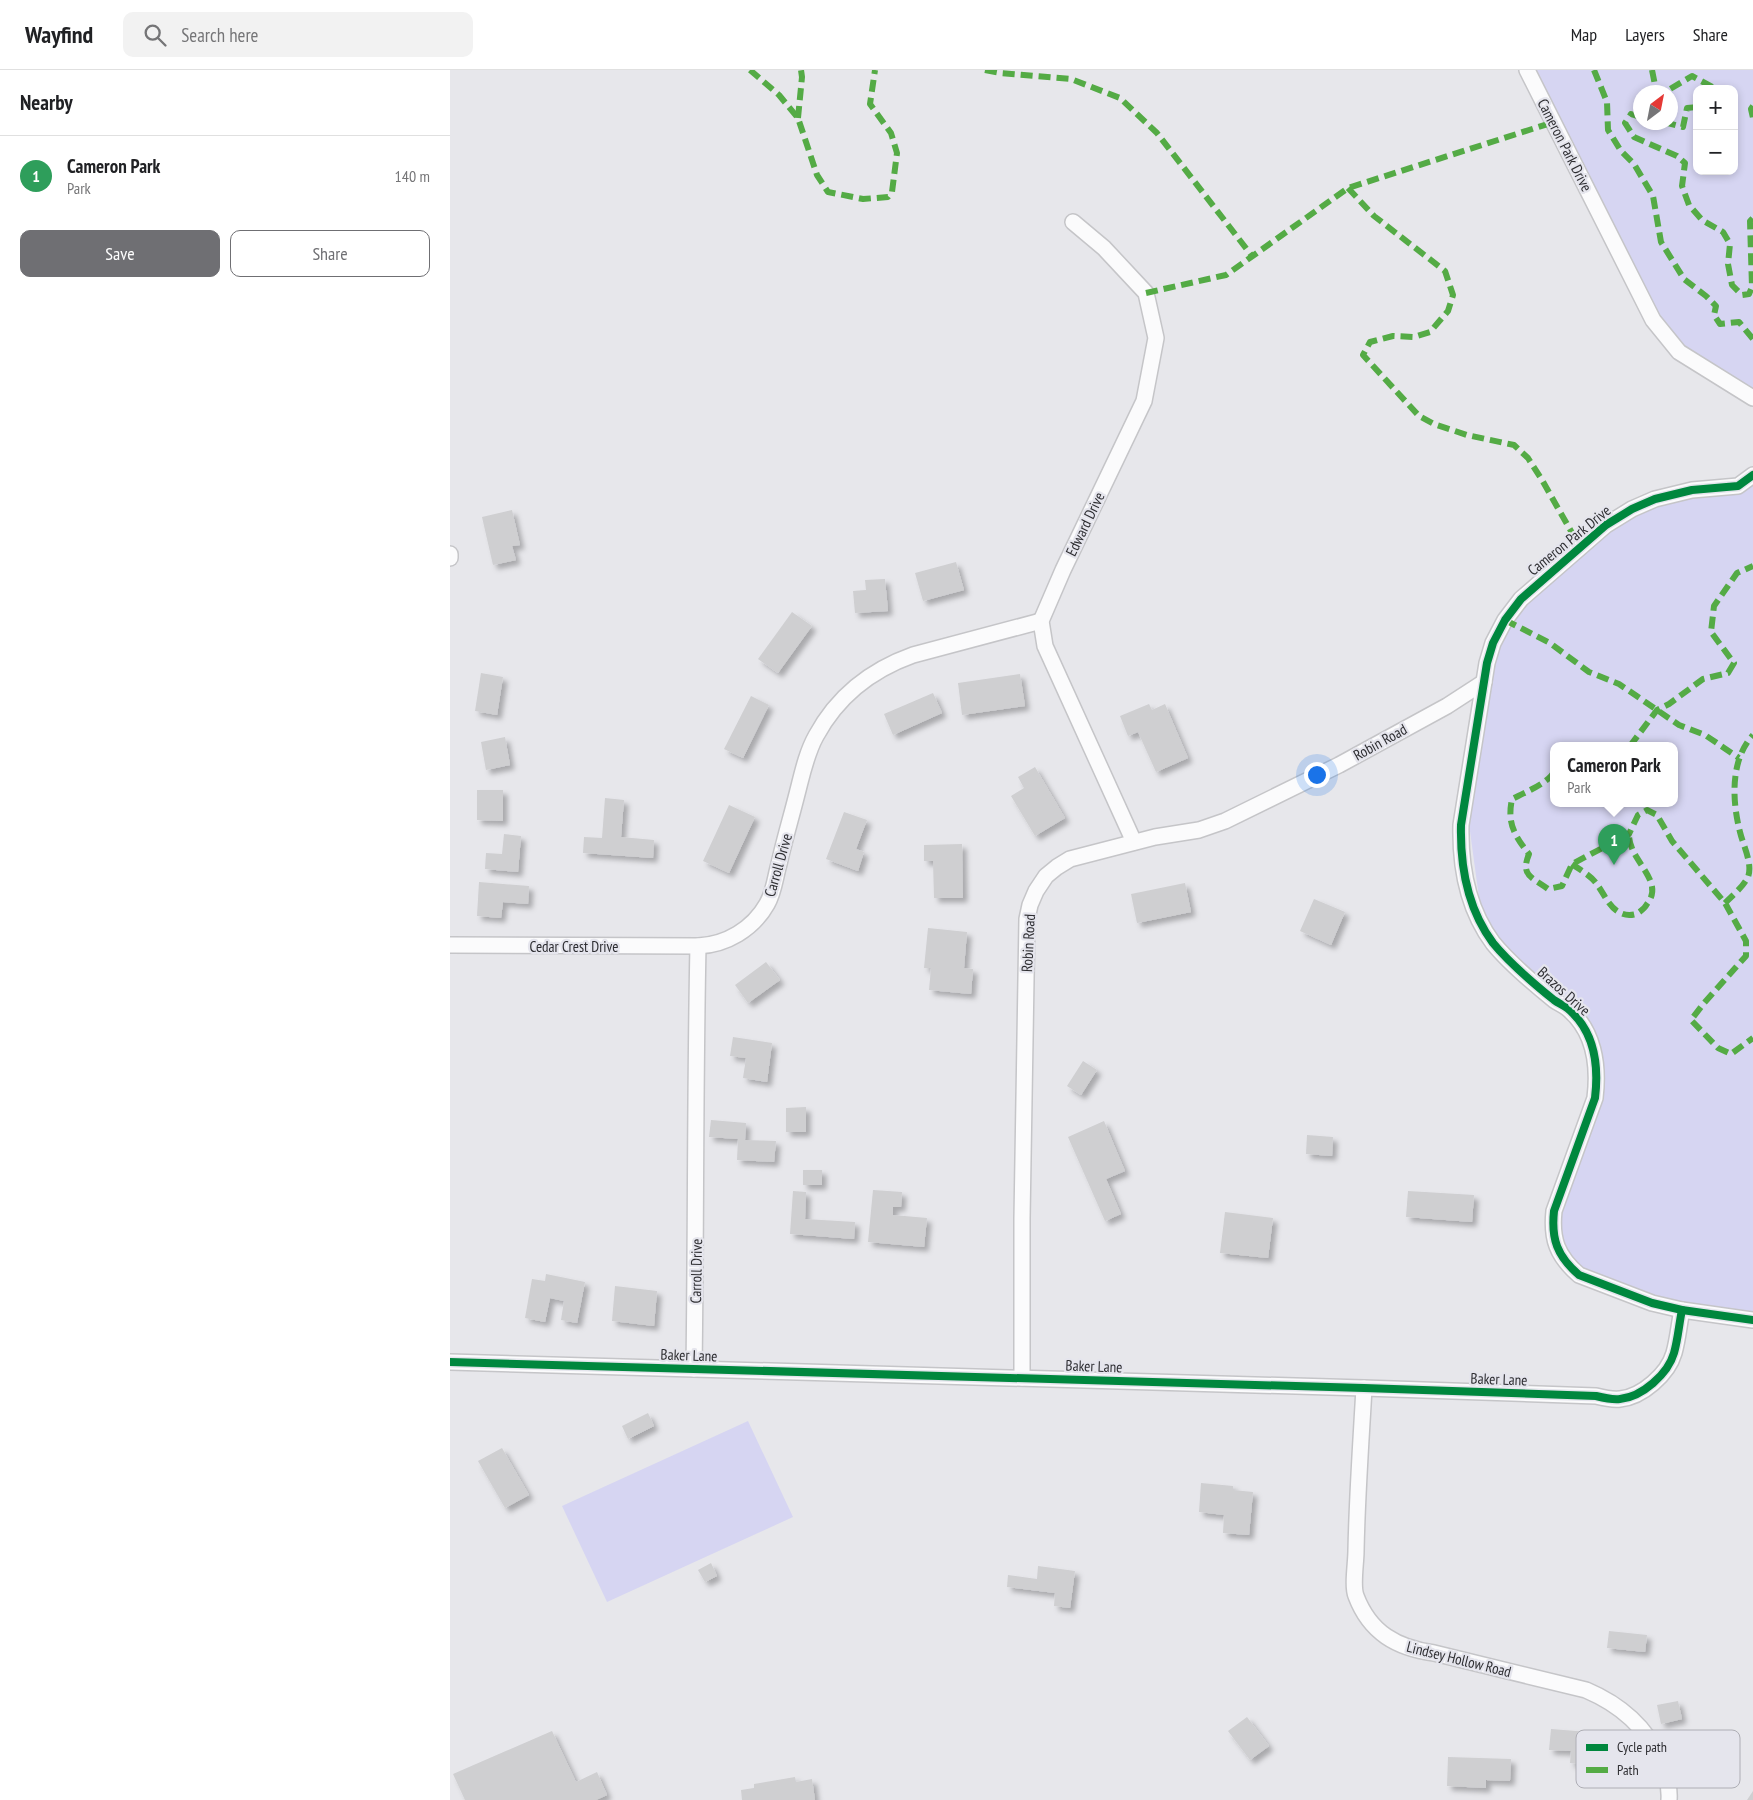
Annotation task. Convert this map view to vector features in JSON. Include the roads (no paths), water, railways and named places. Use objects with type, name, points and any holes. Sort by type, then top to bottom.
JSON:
[{"type":"street","name":"Cameron Park Drive","points":[[1526,70],[1653,320],[1679,352],[1753,398]]},
{"type":"street","name":"Edward Drive","points":[[1041,621],[1063,570],[1144,401],[1156,338],[1146,293],[1104,248],[1073,222]]},
{"type":"street","name":"Cameron Park Drive","points":[[1484,682],[1493,644],[1505,620],[1521,599],[1606,525],[1632,509],[1671,494],[1746,485],[1753,475]]},
{"type":"street","points":[[1041,621],[1045,646],[1134,842]]},
{"type":"street","name":"Carroll Drive","points":[[694,1369],[698,946],[708,946],[726,940],[744,930],[755,920],[766,905],[774,890],[778,866],[807,759],[823,724],[841,700],[874,673],[897,660],[1041,621]]},
{"type":"street","name":"Robin Road","points":[[1022,1378],[1022,1218],[1027,919],[1036,890],[1046,876],[1070,859],[1155,837],[1199,830],[1225,821],[1339,765],[1447,706],[1484,682]]},
{"type":"street","name":"Brazos Drive","points":[[1484,682],[1462,825],[1461,859],[1471,904],[1492,942],[1501,952],[1556,1002],[1567,1008],[1582,1024],[1595,1054],[1595,1098],[1554,1211],[1552,1227],[1557,1248],[1569,1267],[1579,1275],[1637,1298],[1682,1310]]},
{"type":"street","name":"Cedar Crest Drive","points":[[450,945],[698,946]]},
{"type":"street","points":[[1682,1310],[1753,1320]]},
{"type":"street","name":"Baker Lane","points":[[450,1362],[1364,1388],[1596,1396],[1618,1399],[1641,1392],[1667,1367],[1674,1354],[1682,1310]]},
{"type":"street","name":"Lindsey Hollow Road","points":[[1364,1388],[1357,1501],[1355,1594],[1361,1608],[1371,1623],[1381,1633],[1401,1646],[1586,1690],[1602,1697],[1631,1717],[1642,1730]]},
{"type":"place","name":"Cameron Park","points":[[1614,865]]}]
